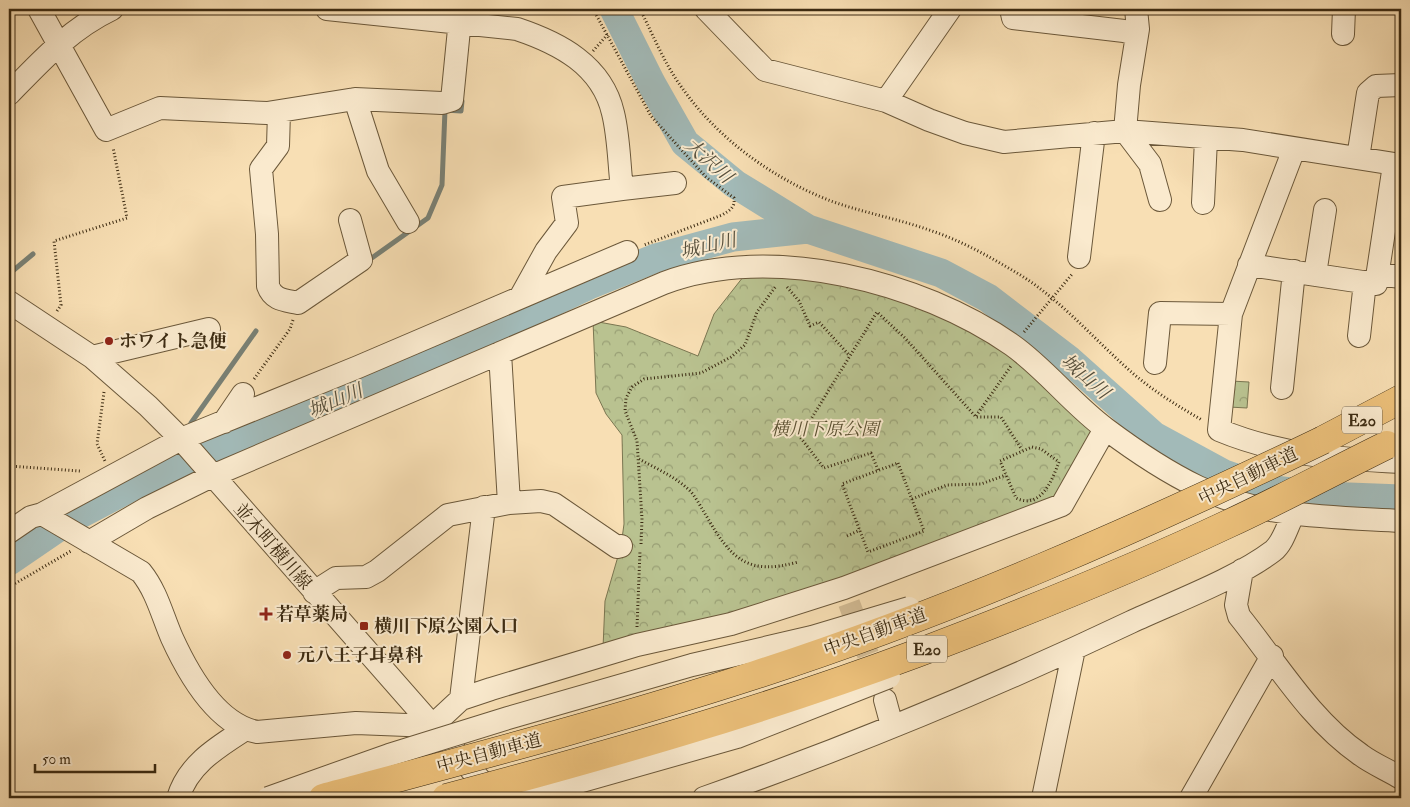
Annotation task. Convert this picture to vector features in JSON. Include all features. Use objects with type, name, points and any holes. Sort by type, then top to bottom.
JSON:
[{"type":"highway","name":"中央自動車道","points":[[323,798],[578,729],[757,674],[904,622],[1026,574],[1186,506],[1323,440],[1401,399]]},
{"type":"highway","name":"中央自動車道","points":[[446,798],[584,761],[765,706],[914,654],[1067,594],[1397,448]]},
{"type":"street","points":[[39,9],[106,130],[160,108],[278,112],[354,99],[442,103],[452,100],[461,15]]},
{"type":"street","points":[[9,94],[57,44],[92,19],[112,9]]},
{"type":"street","points":[[327,9],[461,15],[517,29],[559,44],[583,63],[600,86],[613,112],[622,188]]},
{"type":"street","points":[[706,9],[765,70],[886,101],[938,124],[1004,142],[1125,131],[1206,139],[1243,140],[1398,165],[1359,336]]},
{"type":"street","points":[[886,101],[950,9]]},
{"type":"street","points":[[1011,9],[1013,18],[1124,31],[1137,35]]},
{"type":"street","points":[[1136,9],[1137,35],[1125,131],[1150,164],[1160,200]]},
{"type":"street","points":[[1343,34],[1344,9]]},
{"type":"street","points":[[1358,158],[1368,93],[1376,86],[1401,85]]},
{"type":"street","points":[[354,99],[378,171],[408,222]]},
{"type":"street","points":[[278,112],[278,146],[261,169],[267,234],[268,286],[271,294],[278,298],[298,303],[361,260],[350,220]]},
{"type":"street","points":[[1079,257],[1094,133]]},
{"type":"street","points":[[1203,203],[1206,139]]},
{"type":"street","points":[[1294,149],[1231,314],[1220,430],[1274,449],[1328,458],[1397,448]]},
{"type":"street","points":[[521,296],[546,251],[567,223],[563,197],[622,188],[675,183]]},
{"type":"street","points":[[1282,388],[1305,273],[1324,210]]},
{"type":"street","points":[[9,532],[31,517],[45,516],[111,475],[224,422],[627,252]]},
{"type":"street","points":[[84,540],[211,474],[682,276],[725,267],[754,265],[830,274],[892,288],[944,307],[975,322],[1013,346],[1105,428],[1198,487],[1233,501],[1293,515],[1401,521]]},
{"type":"street","points":[[1249,265],[1305,273],[1372,278],[1401,277]]},
{"type":"street","points":[[9,302],[92,357],[148,406],[183,442]]},
{"type":"street","points":[[1155,363],[1160,313],[1231,314]]},
{"type":"street","points":[[92,357],[209,329]]},
{"type":"street","points":[[500,353],[509,502]]},
{"type":"street","points":[[224,422],[243,394]]},
{"type":"street","points":[[45,516],[141,572],[151,585],[181,656],[205,694],[223,714],[244,730],[257,732],[356,723],[432,726],[461,699],[546,671],[637,645],[846,595],[1062,505],[1105,428]]},
{"type":"street","name":"並木町横川線","points":[[183,442],[496,798]]},
{"type":"street","points":[[314,592],[336,578],[366,577],[448,515],[509,502],[541,501],[554,504],[617,547],[621,546]]},
{"type":"street","points":[[461,699],[484,507]]},
{"type":"street","points":[[704,798],[892,726],[1074,649],[1242,570],[1274,550],[1280,543],[1293,515]]},
{"type":"street","points":[[1242,570],[1236,606],[1239,616],[1320,719],[1360,755],[1401,778]]},
{"type":"street","points":[[268,798],[390,755],[508,718],[692,665],[812,637],[1026,574]]},
{"type":"street","points":[[522,798],[737,737],[894,675],[1067,594]]},
{"type":"street","points":[[1043,798],[1074,649]]},
{"type":"street","points":[[1191,798],[1272,656]]},
{"type":"street","points":[[885,700],[892,726]]},
{"type":"street","points":[[178,798],[183,782],[196,765],[244,730]]},
{"type":"path","points":[[592,9],[650,116],[706,177],[729,192],[735,203],[732,210],[722,215],[627,252]]},
{"type":"path","points":[[640,9],[677,81],[694,104],[730,141],[752,158],[776,173],[830,200],[931,230],[962,243],[1019,274],[1054,298],[1130,371],[1172,402],[1220,430]]},
{"type":"path","points":[[47,326],[61,304],[54,241],[127,218],[112,144],[106,130]]},
{"type":"path","points":[[1018,339],[1074,272],[1079,257]]},
{"type":"path","points":[[637,645],[642,519],[638,441],[625,411],[626,398],[632,387],[644,379],[656,376],[701,373],[731,357],[745,345],[753,330],[757,312],[766,297],[781,281]]},
{"type":"path","points":[[794,293],[810,326],[819,322],[850,356]]},
{"type":"path","points":[[243,394],[290,329],[298,303]]},
{"type":"path","points":[[878,470],[871,453],[824,468],[800,437],[877,312],[905,338],[976,416],[1001,417],[1022,450]]},
{"type":"path","points":[[976,416],[1013,362],[1019,368]]},
{"type":"path","points":[[110,374],[105,390],[97,444],[111,475]]},
{"type":"path","points":[[1032,447],[1041,449],[1059,462],[1047,491],[1029,501],[1022,501],[1016,498],[1006,475],[1000,461],[1032,447]]},
{"type":"path","points":[[639,459],[689,490],[730,553],[754,566],[778,568],[798,562]]},
{"type":"path","points":[[898,463],[924,531],[868,552],[842,484],[878,470],[898,463]]},
{"type":"path","points":[[9,466],[81,471]]},
{"type":"path","points":[[912,499],[947,485],[982,484],[1006,475]]},
{"type":"path","points":[[848,536],[860,530]]},
{"type":"path","points":[[9,587],[84,540]]},
{"type":"green space","name":"横川下原公園","points":[[747,272],[879,289],[993,340],[1096,430],[1056,499],[842,579],[741,611],[603,648],[605,601],[621,546],[624,524],[622,435],[606,414],[596,393],[593,321],[626,327],[698,356],[714,314]]},
{"type":"green space","points":[[1231,381],[1249,382],[1247,408],[1229,407]]},
{"type":"waterway","name":"大沢川","points":[[614,9],[651,83],[685,143],[735,184],[808,229]]},
{"type":"waterway","points":[[369,260],[428,218],[442,185],[445,110],[461,111],[462,101]]},
{"type":"waterway","name":"城山川","points":[[9,561],[69,520],[139,483],[401,373],[589,285],[656,258],[733,237],[808,229],[941,273],[988,298],[1069,360],[1154,436],[1224,474],[1268,489],[1323,496],[1401,499]]},
{"type":"waterway","points":[[9,274],[33,254]]},
{"type":"waterway","points":[[191,423],[256,331]]},
{"type":"tunnel","points":[[849,603],[879,684]]},
{"type":"place","name":"ホワイト急便","points":[[109,341]]},
{"type":"place","name":"若草薬局","points":[[266,614]]},
{"type":"place","name":"横川下原公園入口","points":[[364,626]]},
{"type":"place","name":"元八王子耳鼻科","points":[[287,655]]}]
